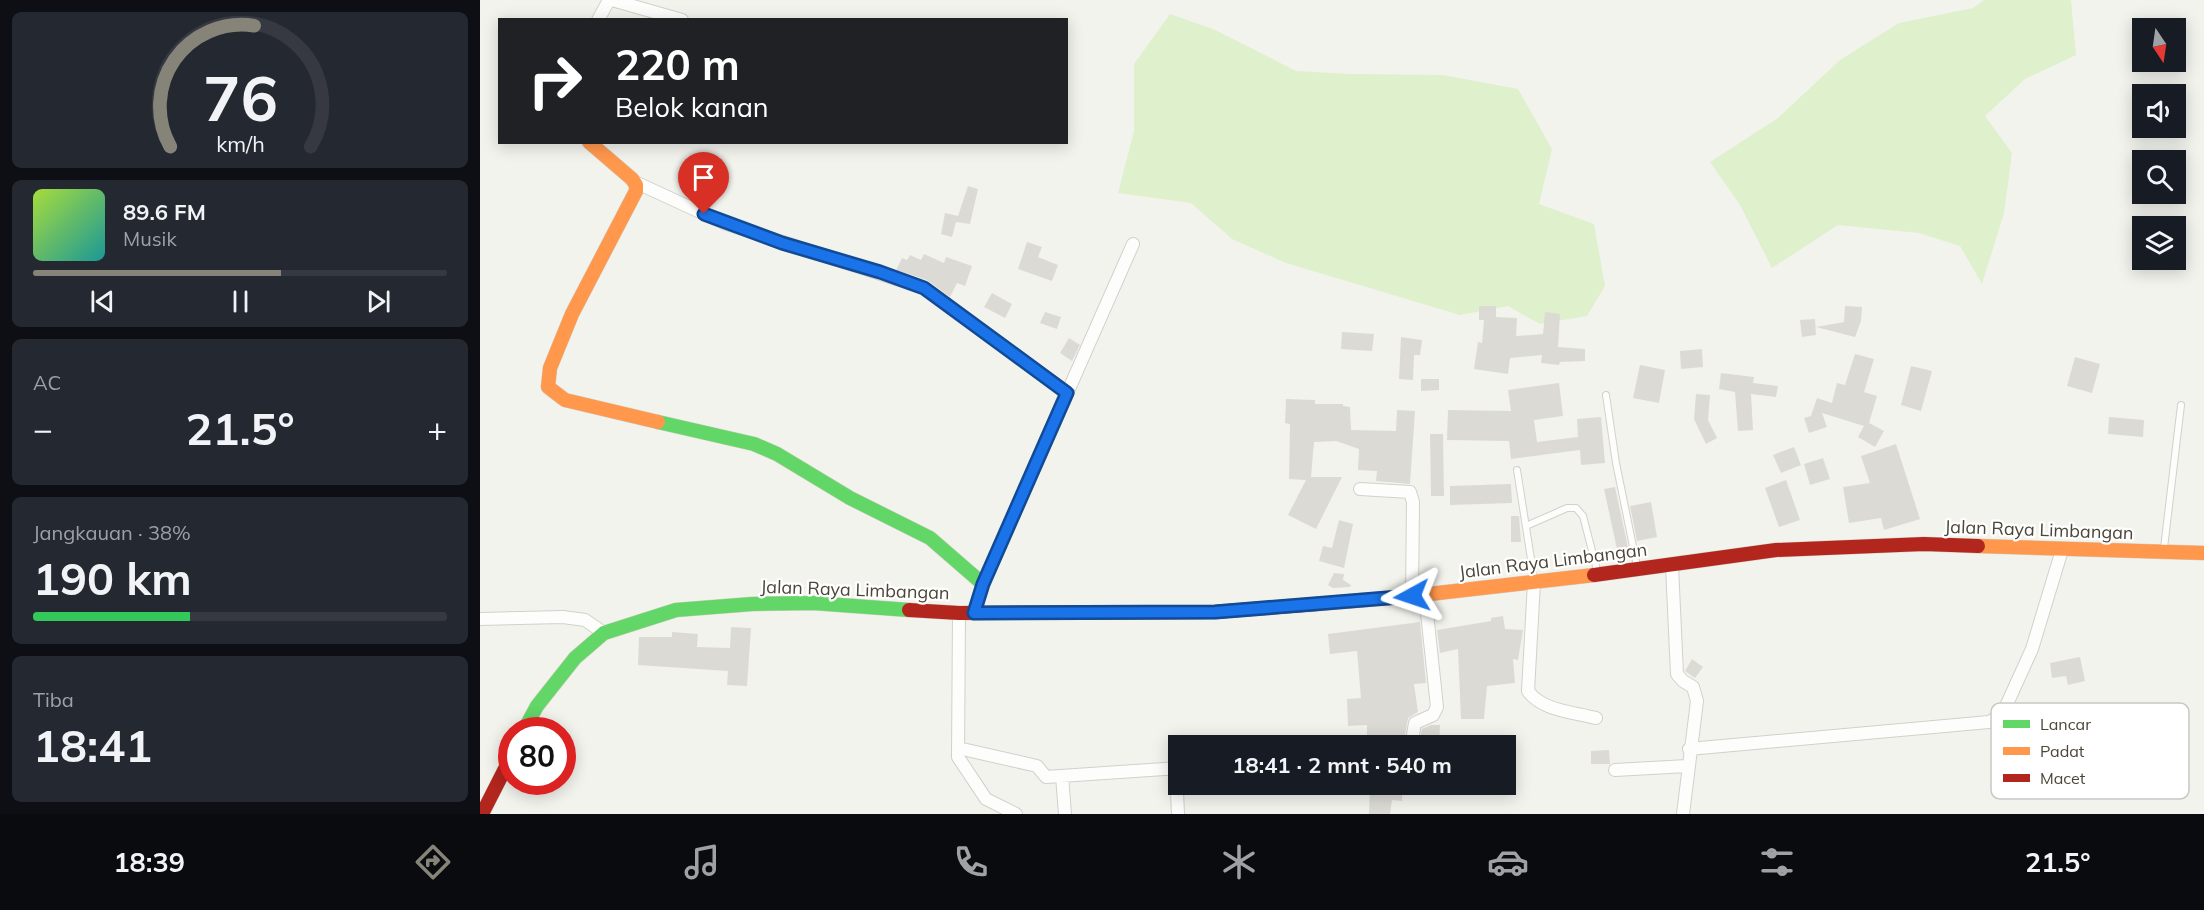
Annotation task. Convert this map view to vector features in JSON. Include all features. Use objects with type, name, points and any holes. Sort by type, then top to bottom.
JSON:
[{"type":"main road","points":[[591,144],[635,182],[637,188],[635,197],[572,314],[550,368],[547,381],[553,393],[565,400],[754,444],[769,450],[850,498],[930,538],[983,584]]},
{"type":"main road","name":"Jalan Raya Limbangan","points":[[531,717],[575,658],[604,633],[676,610],[752,604],[813,603],[959,613],[1215,612],[1419,595],[1672,566],[1783,549],[1924,544],[2204,553]]},
{"type":"main road","points":[[483,814],[498,783]]},
{"type":"street","points":[[599,18],[610,0],[675,18]]},
{"type":"street","points":[[635,182],[724,223],[924,288],[1067,393]]},
{"type":"street","points":[[974,613],[983,584],[1133,244]]},
{"type":"street","points":[[1360,489],[1410,492],[1413,502],[1419,595],[1437,707],[1434,715],[1415,723],[1413,735]]},
{"type":"street","points":[[2007,703],[2032,649],[2062,550]]},
{"type":"street","points":[[1672,566],[1677,674],[1693,687],[1697,701],[1689,749],[1683,814]]},
{"type":"street","points":[[1534,582],[1528,691],[1533,699],[1543,705],[1596,718]]},
{"type":"street","points":[[959,613],[958,748],[962,765],[986,799],[1016,814]]},
{"type":"street","points":[[480,619],[563,617],[585,620],[604,633]]},
{"type":"street","points":[[1689,749],[1991,722]]},
{"type":"street","points":[[958,748],[1037,766],[1045,777],[1168,769]]},
{"type":"street","points":[[1615,770],[1687,766]]},
{"type":"street","points":[[1062,776],[1065,814]]},
{"type":"street","points":[[1178,795],[1178,814]]},
{"type":"lane","points":[[1606,396],[1618,473],[1638,569]]},
{"type":"lane","points":[[2163,551],[2181,405]]},
{"type":"lane","points":[[1517,470],[1534,582]]},
{"type":"lane","points":[[1526,526],[1567,508],[1576,508],[1583,516],[1598,573]]},
{"type":"green space","points":[[1984,0],[2071,0],[2076,55],[2025,79],[1985,116],[2012,153],[2004,213],[1982,284],[1960,246],[1919,233],[1838,225],[1772,268],[1740,205],[1710,162],[1778,118],[1840,60],[1899,23],[1973,8]]},
{"type":"green space","points":[[1170,14],[1213,29],[1296,71],[1443,75],[1518,89],[1552,149],[1539,204],[1594,224],[1605,286],[1587,316],[1540,324],[1508,306],[1460,315],[1286,263],[1232,239],[1191,203],[1118,193],[1134,131],[1134,64]]},
{"type":"building","points":[[968,186],[978,189],[970,224],[956,222],[952,237],[941,234],[945,213],[958,216]]},
{"type":"building","points":[[1027,242],[1042,247],[1038,257],[1058,265],[1052,281],[1018,269]]},
{"type":"building","points":[[924,254],[944,263],[946,257],[972,266],[965,286],[957,283],[950,297],[927,280],[896,270],[902,258],[907,260],[910,255],[921,260]]},
{"type":"building","points":[[992,293],[1012,304],[1005,318],[984,307]]},
{"type":"building","points":[[1479,306],[1496,306],[1496,317],[1517,318],[1516,336],[1543,334],[1545,312],[1560,314],[1558,347],[1585,349],[1585,361],[1560,362],[1559,365],[1541,363],[1542,355],[1510,358],[1508,374],[1474,369],[1478,342],[1482,343],[1484,320],[1479,320]]},
{"type":"building","points":[[1845,306],[1862,307],[1861,321],[1855,337],[1816,327],[1844,322]]},
{"type":"building","points":[[1045,312],[1061,317],[1057,329],[1040,323]]},
{"type":"building","points":[[1815,319],[1816,335],[1802,337],[1800,320]]},
{"type":"building","points":[[1342,332],[1374,334],[1372,351],[1341,349]]},
{"type":"building","points":[[1401,337],[1422,340],[1420,355],[1414,355],[1413,380],[1399,379]]},
{"type":"building","points":[[1069,338],[1080,345],[1072,361],[1060,353]]},
{"type":"building","points":[[1702,349],[1703,367],[1681,369],[1680,351]]},
{"type":"building","points":[[1855,354],[1874,359],[1864,392],[1877,396],[1869,423],[1884,431],[1875,447],[1858,437],[1864,426],[1822,413],[1827,427],[1809,433],[1804,418],[1811,416],[1817,398],[1832,403],[1837,383],[1845,385]]},
{"type":"building","points":[[2075,357],[2100,364],[2092,393],[2067,386]]},
{"type":"building","points":[[1640,365],[1665,370],[1659,403],[1633,398]]},
{"type":"building","points":[[1911,366],[1932,371],[1921,411],[1901,405]]},
{"type":"building","points":[[1721,373],[1754,377],[1753,383],[1778,386],[1776,397],[1751,394],[1753,430],[1738,431],[1735,392],[1719,389]]},
{"type":"building","points":[[1421,379],[1439,379],[1439,390],[1421,391]]},
{"type":"building","points":[[1559,383],[1563,416],[1534,420],[1537,442],[1578,437],[1577,419],[1601,417],[1605,463],[1581,465],[1580,450],[1511,459],[1509,441],[1447,440],[1448,410],[1511,411],[1508,390]]},
{"type":"building","points":[[1696,394],[1710,395],[1708,420],[1717,438],[1706,444],[1694,419]]},
{"type":"building","points":[[1286,399],[1315,400],[1315,404],[1343,404],[1343,406],[1350,407],[1351,430],[1396,431],[1397,410],[1415,411],[1410,484],[1376,481],[1377,471],[1358,470],[1359,449],[1336,441],[1314,442],[1311,477],[1342,477],[1316,529],[1288,515],[1306,480],[1289,479],[1290,424],[1285,423]]},
{"type":"building","points":[[2109,417],[2144,420],[2143,437],[2108,434]]},
{"type":"building","points":[[1430,434],[1443,434],[1444,496],[1431,496]]},
{"type":"building","points":[[1896,444],[1920,519],[1884,530],[1881,518],[1849,523],[1843,487],[1870,483],[1861,456]]},
{"type":"building","points":[[1794,447],[1801,465],[1781,473],[1773,455]]},
{"type":"building","points":[[1823,458],[1830,479],[1810,485],[1804,464]]},
{"type":"building","points":[[1786,480],[1800,520],[1779,527],[1765,488]]},
{"type":"building","points":[[1511,484],[1512,503],[1450,505],[1450,486]]},
{"type":"building","points":[[1615,487],[1629,552],[1618,554],[1604,489]]},
{"type":"building","points":[[1651,502],[1657,537],[1637,541],[1630,506]]},
{"type":"building","points":[[1511,516],[1519,516],[1521,542],[1511,542]]},
{"type":"building","points":[[1339,520],[1353,524],[1344,568],[1319,561],[1323,546],[1332,548]]},
{"type":"building","points":[[1334,573],[1344,574],[1343,580],[1351,585],[1350,587],[1333,588],[1328,585]]},
{"type":"building","points":[[1503,616],[1505,629],[1523,630],[1518,660],[1513,659],[1515,683],[1487,686],[1484,719],[1461,719],[1458,649],[1440,653],[1437,630],[1491,621],[1491,618]]},
{"type":"building","points":[[1420,622],[1426,683],[1414,684],[1418,712],[1408,718],[1405,735],[1367,735],[1367,725],[1348,726],[1347,699],[1361,698],[1357,651],[1330,654],[1328,634]]},
{"type":"building","points":[[731,627],[751,628],[747,686],[727,685],[728,671],[638,665],[639,637],[672,637],[672,632],[698,634],[697,647],[730,648]]},
{"type":"building","points":[[2080,657],[2085,681],[2068,685],[2066,676],[2052,678],[2050,663]]},
{"type":"building","points":[[1692,659],[1703,667],[1695,678],[1685,671]]},
{"type":"building","points":[[1431,725],[1440,725],[1440,735],[1421,735],[1422,729]]},
{"type":"building","points":[[1609,750],[1610,764],[1591,764],[1591,751]]},
{"type":"building","points":[[1370,795],[1402,795],[1402,801],[1392,800],[1390,814],[1369,814]]},
{"type":"traffic: fast","points":[[658,422],[754,444],[777,454],[850,498],[930,538],[983,584]]},
{"type":"traffic: fast","points":[[531,717],[575,658],[604,633],[676,610],[752,604],[813,603],[909,610]]},
{"type":"traffic: slow","points":[[591,144],[632,179],[636,185],[636,191],[572,314],[550,368],[548,387],[565,400],[658,422]]},
{"type":"traffic: slow","points":[[1978,546],[2204,553]]},
{"type":"traffic: slow","points":[[1317,604],[1412,596],[1594,575]]},
{"type":"traffic: jam","points":[[1594,575],[1776,550],[1924,544],[1978,546]]},
{"type":"traffic: jam","points":[[909,610],[959,613],[1215,612],[1317,604]]},
{"type":"traffic: jam","points":[[482,814],[498,783]]},
{"type":"route","points":[[704,214],[782,243],[880,272],[924,288],[1067,393],[983,584],[974,613],[1215,612],[1412,596]]}]
